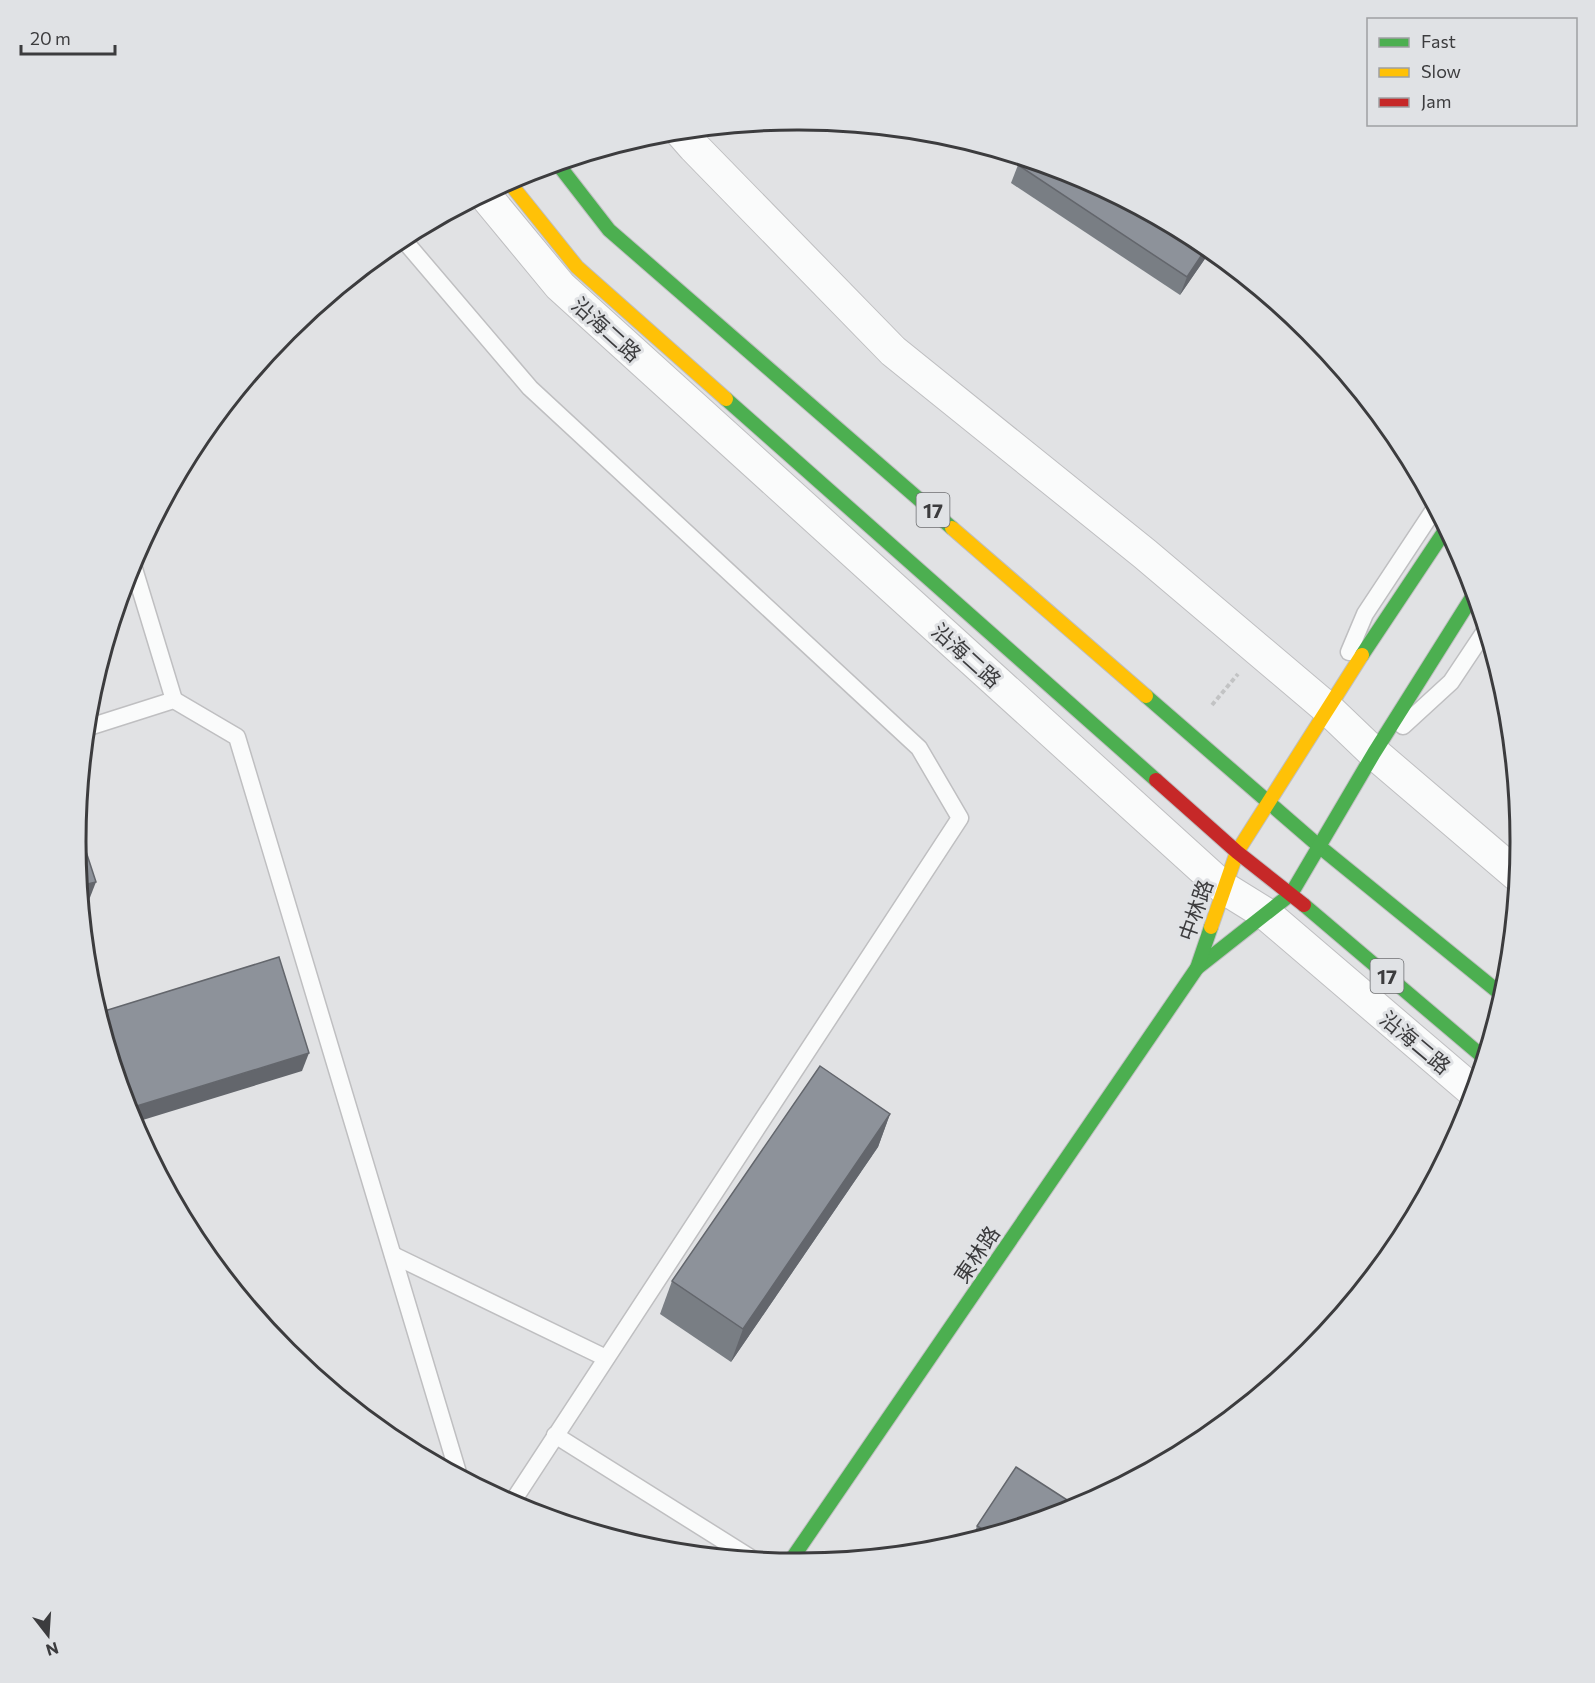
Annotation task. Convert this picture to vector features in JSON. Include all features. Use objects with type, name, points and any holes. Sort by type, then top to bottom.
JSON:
[{"type":"main road","name":"17","points":[[562,170],[609,230],[1320,847],[1494,988]]},
{"type":"main road","name":"沿海二路","points":[[514,189],[577,267],[1237,852],[1291,894],[1477,1052]]},
{"type":"main road","name":"中林路","points":[[1197,968],[1237,852],[1327,708],[1441,537]]},
{"type":"main road","name":"中林路","points":[[1197,968],[1291,894],[1374,753],[1468,603]]},
{"type":"main road","name":"東林路","points":[[796,1553],[1197,968]]},
{"type":"street","points":[[687,139],[893,351],[1144,554],[1327,708],[1374,753],[1509,867]]},
{"type":"street","name":"沿海二路","points":[[489,200],[560,286],[1224,888],[1266,914],[1466,1085]]},
{"type":"lane","points":[[408,245],[530,388],[919,748],[960,818],[516,1495]]},
{"type":"lane","points":[[1327,708],[1365,614],[1430,516]]},
{"type":"lane","points":[[137,577],[174,700],[237,737],[456,1466]]},
{"type":"lane","points":[[1374,753],[1451,682],[1480,639]]},
{"type":"lane","points":[[96,725],[174,700]]},
{"type":"lane","points":[[393,1255],[606,1358]]},
{"type":"lane","points":[[555,1436],[739,1551]]},
{"type":"path","points":[[1212,705],[1238,673]]},
{"type":"building","points":[[1018,165],[1070,184],[1112,203],[1154,225],[1201,255],[1187,277]]},
{"type":"building","points":[[86,852],[96,882],[87,884]]},
{"type":"building","points":[[279,957],[309,1053],[137,1106],[123,1070],[106,1010]]},
{"type":"building","points":[[820,1066],[890,1114],[743,1329],[672,1281]]},
{"type":"building","points":[[1016,1467],[1067,1500],[1026,1516],[982,1529],[977,1526]]},
{"type":"traffic: fast","points":[[562,170],[609,230],[952,528]]},
{"type":"traffic: fast","points":[[726,399],[1156,780]]},
{"type":"traffic: fast","points":[[1362,655],[1441,537]]},
{"type":"traffic: fast","points":[[1197,968],[1291,894],[1374,753],[1468,603]]},
{"type":"traffic: fast","points":[[1146,696],[1320,847],[1494,988]]},
{"type":"traffic: fast","points":[[1304,905],[1477,1052]]},
{"type":"traffic: fast","points":[[796,1553],[1197,968],[1211,927]]},
{"type":"traffic: slow","points":[[514,189],[577,267],[726,399]]},
{"type":"traffic: slow","points":[[952,528],[1146,696]]},
{"type":"traffic: slow","points":[[1211,927],[1237,852],[1362,655]]},
{"type":"traffic: jam","points":[[1156,780],[1237,852],[1304,905]]}]
